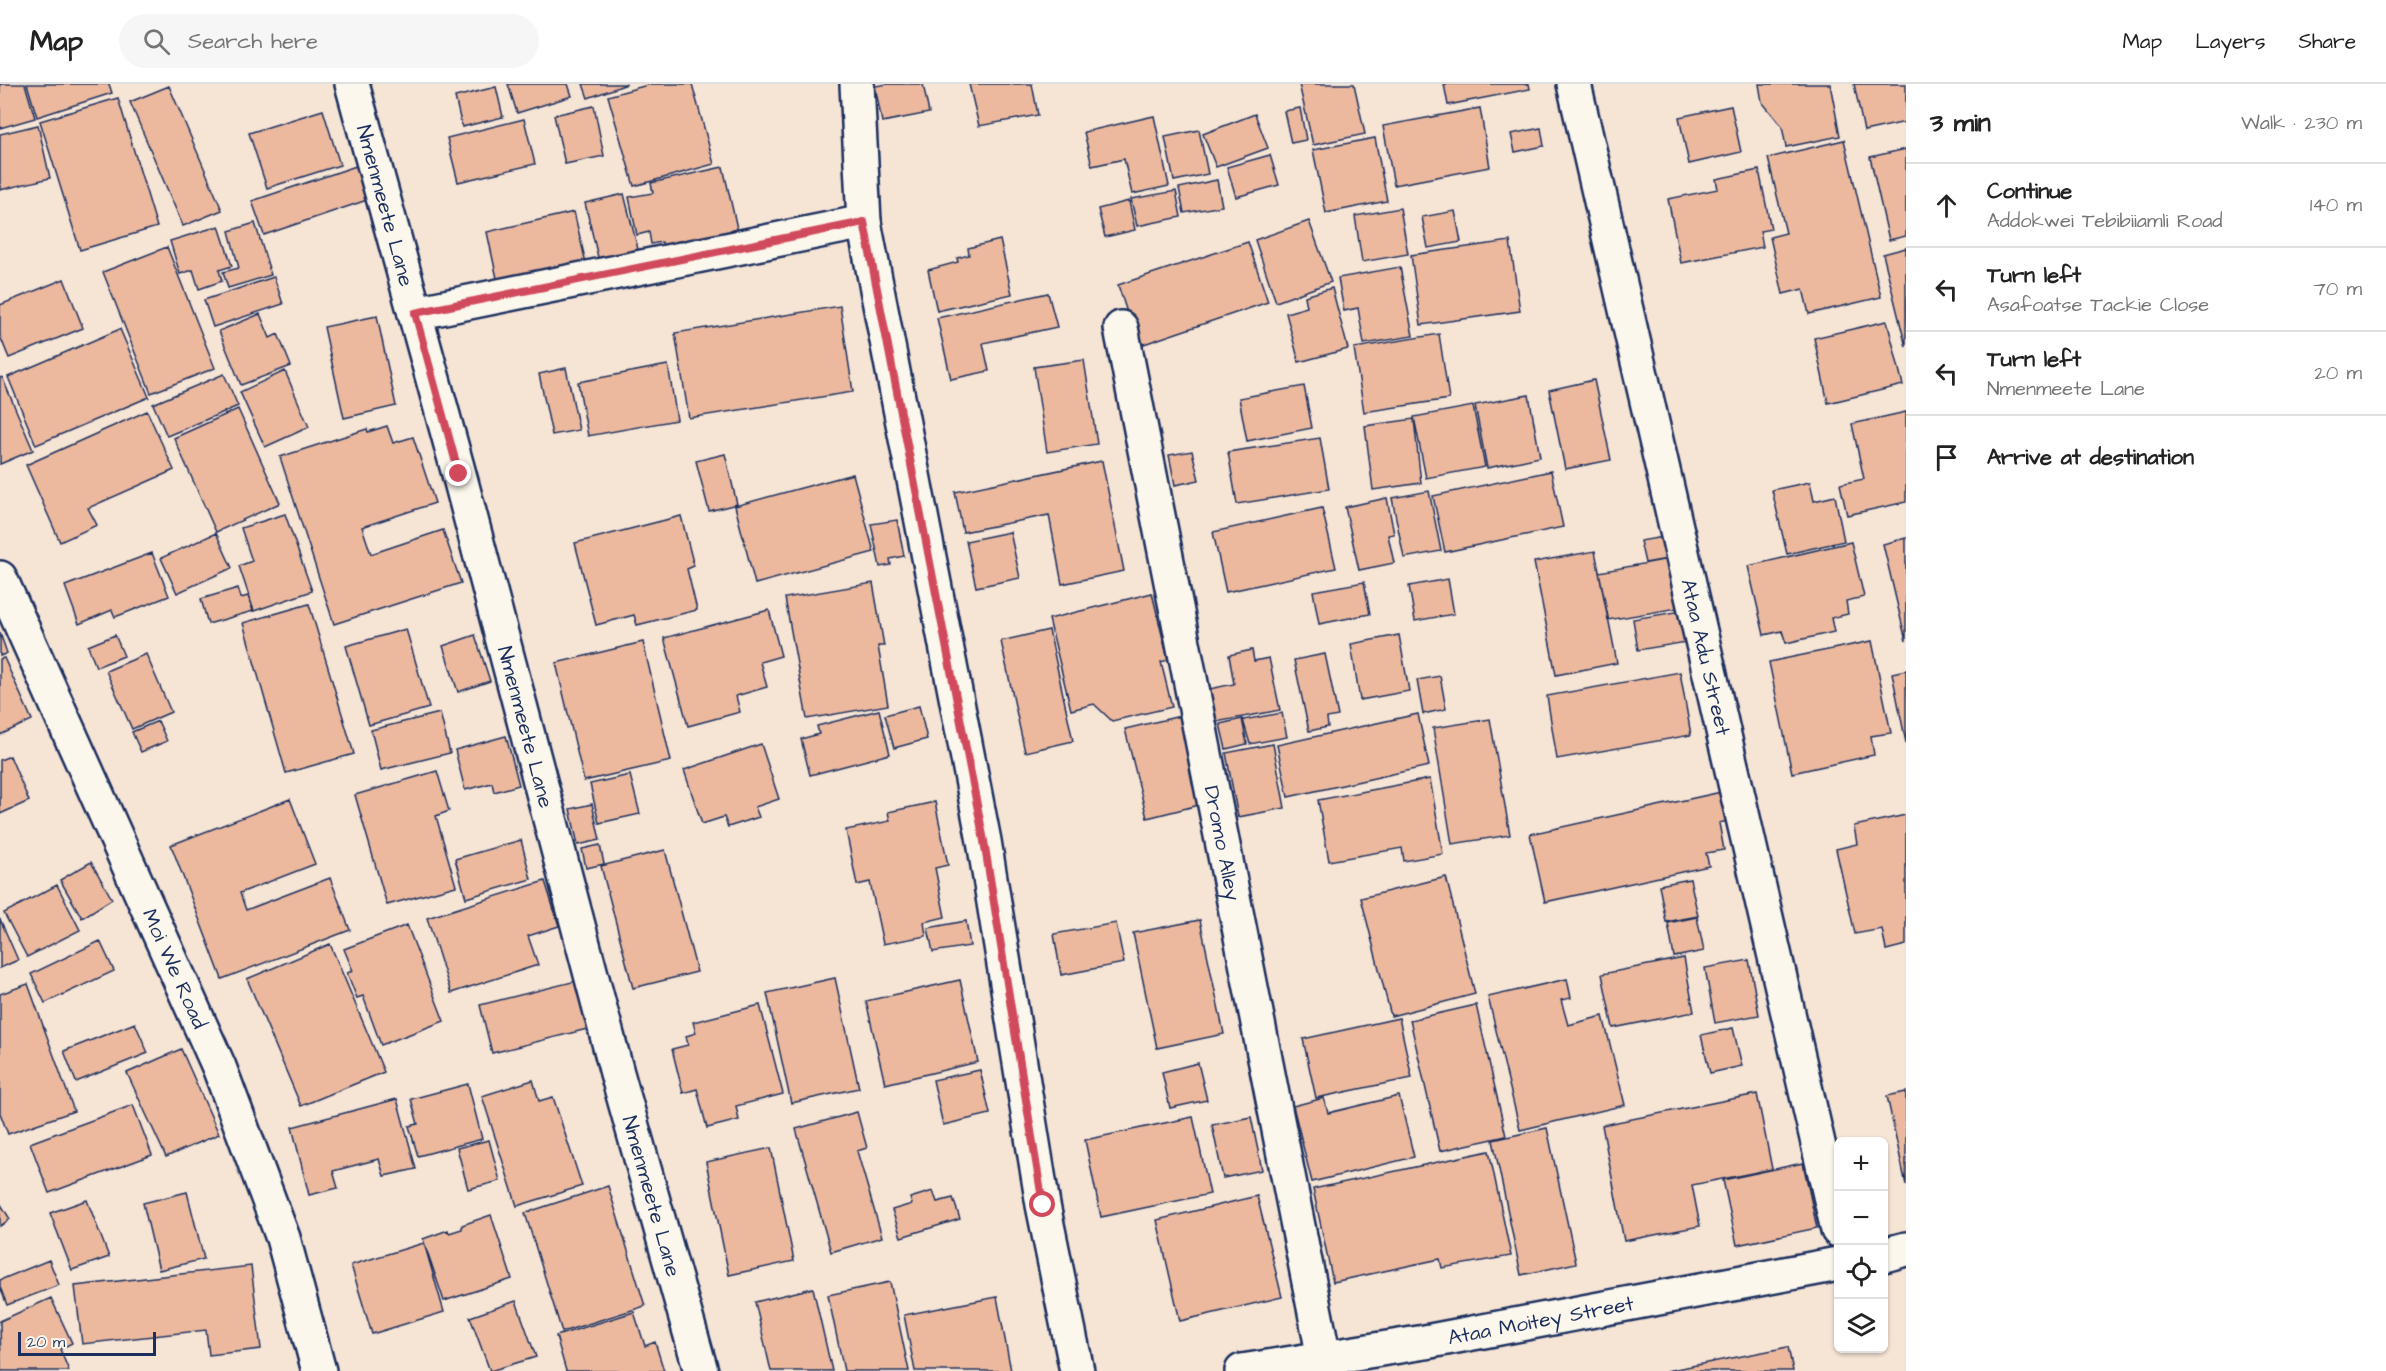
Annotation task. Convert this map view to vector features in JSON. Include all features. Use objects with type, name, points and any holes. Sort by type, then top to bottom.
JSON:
[{"type":"street","name":"Nmenmeete Lane","points":[[352,84],[614,1061],[701,1371]]},
{"type":"street","points":[[857,84],[864,222],[984,841],[1043,1205],[1077,1371]]},
{"type":"street","name":"Ataa Adu Street","points":[[1574,84],[1834,1208]]},
{"type":"street","points":[[415,313],[864,222]]},
{"type":"street","name":"Dromo Alley","points":[[1121,328],[1324,1358]]},
{"type":"street","name":"Moi We Road","points":[[0,578],[219,1067],[283,1238],[319,1371]]},
{"type":"street","points":[[1888,1253],[1906,1250]]},
{"type":"street","name":"Ataa Moitey Street","points":[[1242,1371],[1437,1340],[1834,1265]]},
{"type":"building","points":[[0,84],[25,84],[35,118],[0,128]]},
{"type":"building","points":[[27,84],[109,84],[112,93],[37,117]]},
{"type":"building","points":[[508,84],[568,84],[572,96],[517,113]]},
{"type":"building","points":[[583,84],[627,84],[588,98]]},
{"type":"building","points":[[651,84],[692,84],[714,164],[634,186],[608,96]]},
{"type":"building","points":[[923,84],[929,113],[882,122],[875,86]]},
{"type":"building","points":[[969,84],[1032,84],[1038,115],[979,126]]},
{"type":"building","points":[[1299,84],[1354,84],[1365,134],[1313,145]]},
{"type":"building","points":[[1444,84],[1529,84],[1530,89],[1448,105]]},
{"type":"building","points":[[1759,84],[1830,84],[1840,136],[1786,147],[1782,126],[1762,102]]},
{"type":"building","points":[[1854,84],[1906,84],[1906,122],[1864,131]]},
{"type":"building","points":[[169,86],[222,210],[183,226],[130,102]]},
{"type":"building","points":[[496,87],[503,117],[462,127],[455,97]]},
{"type":"building","points":[[118,98],[157,227],[80,250],[40,121]]},
{"type":"building","points":[[594,106],[604,156],[565,164],[554,115]]},
{"type":"building","points":[[1731,106],[1741,152],[1689,164],[1679,117]]},
{"type":"building","points":[[1300,108],[1306,140],[1291,143],[1284,111]]},
{"type":"building","points":[[1480,108],[1490,167],[1394,185],[1383,126]]},
{"type":"building","points":[[323,110],[340,165],[267,188],[249,133]]},
{"type":"building","points":[[1255,114],[1268,148],[1216,167],[1203,134]]},
{"type":"building","points":[[1154,116],[1169,186],[1132,194],[1124,159],[1092,166],[1084,132]]},
{"type":"building","points":[[524,119],[535,164],[458,182],[447,138]]},
{"type":"building","points":[[38,125],[50,178],[0,190],[0,134]]},
{"type":"building","points":[[1541,128],[1544,146],[1515,152],[1511,134]]},
{"type":"building","points":[[1199,130],[1208,174],[1174,181],[1165,137]]},
{"type":"building","points":[[1375,138],[1387,201],[1326,213],[1313,150]]},
{"type":"building","points":[[1844,140],[1881,297],[1809,314],[1803,289],[1783,294],[1770,237],[1786,233],[1768,158]]},
{"type":"building","points":[[1906,149],[1906,236],[1889,240],[1870,157]]},
{"type":"building","points":[[1270,155],[1279,185],[1236,197],[1227,167]]},
{"type":"building","points":[[359,165],[370,199],[264,235],[252,201]]},
{"type":"building","points":[[723,167],[739,237],[664,253],[662,242],[651,244],[649,232],[637,235],[629,197],[653,193],[651,183]]},
{"type":"building","points":[[1759,170],[1771,229],[1760,231],[1763,247],[1681,263],[1668,199],[1718,189],[1716,179]]},
{"type":"building","points":[[1217,180],[1222,206],[1184,213],[1179,188]]},
{"type":"building","points":[[1176,191],[1181,217],[1137,226],[1131,199]]},
{"type":"building","points":[[624,194],[642,265],[602,274],[585,203]]},
{"type":"building","points":[[1129,201],[1135,230],[1105,237],[1098,209]]},
{"type":"building","points":[[1400,208],[1408,254],[1362,262],[1355,216]]},
{"type":"building","points":[[1455,211],[1461,242],[1428,248],[1422,217]]},
{"type":"building","points":[[574,212],[586,263],[498,283],[487,232]]},
{"type":"building","points":[[1309,221],[1331,282],[1276,302],[1255,240]]},
{"type":"building","points":[[255,223],[271,275],[228,288],[223,272],[239,268],[229,231]]},
{"type":"building","points":[[219,226],[232,266],[219,270],[222,281],[199,289],[193,270],[180,274],[170,241]]},
{"type":"building","points":[[1000,240],[1012,294],[937,311],[928,270],[958,262],[957,258],[969,255],[968,248]]},
{"type":"building","points":[[1510,241],[1520,311],[1421,325],[1411,255]]},
{"type":"building","points":[[1248,242],[1268,302],[1138,346],[1118,285]]},
{"type":"building","points":[[167,247],[215,368],[151,393],[103,272]]},
{"type":"building","points":[[1906,248],[1906,347],[1883,254]]},
{"type":"building","points":[[1400,267],[1413,336],[1364,344],[1358,308],[1344,311],[1338,278]]},
{"type":"building","points":[[274,277],[283,304],[213,327],[204,300]]},
{"type":"building","points":[[64,279],[83,328],[9,358],[0,336],[0,305]]},
{"type":"building","points":[[1332,288],[1348,349],[1299,362],[1286,313],[1307,307],[1305,296]]},
{"type":"building","points":[[1048,293],[1057,327],[983,343],[989,371],[951,379],[937,318]]},
{"type":"building","points":[[840,306],[853,392],[689,418],[675,333]]},
{"type":"building","points":[[260,314],[270,338],[278,334],[291,366],[241,385],[219,331]]},
{"type":"building","points":[[377,316],[396,406],[344,418],[324,327]]},
{"type":"building","points":[[1887,321],[1903,385],[1828,403],[1814,338]]},
{"type":"building","points":[[120,329],[149,397],[36,445],[8,377]]},
{"type":"building","points":[[1439,334],[1449,399],[1364,412],[1354,348]]},
{"type":"building","points":[[1084,360],[1097,444],[1047,452],[1034,367]]},
{"type":"building","points":[[668,365],[677,420],[588,436],[578,382]]},
{"type":"building","points":[[566,368],[579,430],[552,435],[539,374]]},
{"type":"building","points":[[285,371],[309,427],[265,447],[240,392]]},
{"type":"building","points":[[224,374],[238,406],[167,436],[153,404]]},
{"type":"building","points":[[2,377],[33,450],[0,464],[0,378]]},
{"type":"building","points":[[1594,380],[1611,460],[1565,469],[1549,390]]},
{"type":"building","points":[[1304,386],[1312,428],[1247,441],[1239,398]]},
{"type":"building","points":[[1529,395],[1540,457],[1487,468],[1475,405]]},
{"type":"building","points":[[1473,406],[1485,467],[1426,478],[1414,417]]},
{"type":"building","points":[[238,409],[280,503],[216,532],[174,438]]},
{"type":"building","points":[[147,411],[174,470],[88,508],[97,525],[60,542],[26,465]]},
{"type":"building","points":[[1906,412],[1906,502],[1847,515],[1840,484],[1864,479],[1852,424]]},
{"type":"building","points":[[1414,419],[1421,483],[1373,490],[1365,426]]},
{"type":"building","points":[[387,426],[393,443],[413,437],[435,503],[362,527],[371,554],[443,530],[461,583],[334,624],[280,457],[367,429],[368,432]]},
{"type":"building","points":[[1320,438],[1329,489],[1237,504],[1228,452]]},
{"type":"building","points":[[1192,451],[1199,480],[1175,485],[1169,455]]},
{"type":"building","points":[[725,454],[737,504],[709,511],[696,461]]},
{"type":"building","points":[[1102,461],[1124,571],[1062,584],[1049,515],[963,532],[955,492]]},
{"type":"building","points":[[1551,471],[1563,527],[1445,552],[1433,496]]},
{"type":"building","points":[[853,474],[874,552],[755,584],[735,506]]},
{"type":"building","points":[[1810,482],[1814,501],[1835,496],[1844,541],[1787,554],[1772,490]]},
{"type":"building","points":[[1429,491],[1441,551],[1404,558],[1392,498]]},
{"type":"building","points":[[1387,498],[1394,534],[1388,535],[1394,563],[1359,570],[1345,507]]},
{"type":"building","points":[[1322,508],[1336,568],[1226,592],[1213,532]]},
{"type":"building","points":[[285,514],[312,591],[254,611],[239,566],[252,561],[241,528]]},
{"type":"building","points":[[681,516],[694,566],[687,569],[697,610],[637,625],[634,615],[596,625],[575,543]]},
{"type":"building","points":[[897,520],[904,556],[890,559],[891,565],[880,567],[871,524]]},
{"type":"building","points":[[1010,532],[1020,578],[976,587],[966,541]]},
{"type":"building","points":[[216,533],[232,568],[177,593],[161,558]]},
{"type":"building","points":[[1663,537],[1667,559],[1645,563],[1640,541]]},
{"type":"building","points":[[1906,538],[1906,641],[1883,544]]},
{"type":"building","points":[[1851,542],[1864,597],[1846,601],[1848,614],[1831,618],[1834,632],[1786,643],[1782,631],[1764,635],[1748,566]]},
{"type":"building","points":[[1595,551],[1617,663],[1556,675],[1534,562]]},
{"type":"building","points":[[152,553],[169,596],[115,617],[112,610],[79,624],[65,586]]},
{"type":"building","points":[[1669,559],[1678,608],[1608,620],[1599,572]]},
{"type":"building","points":[[1448,579],[1454,614],[1415,621],[1409,586]]},
{"type":"building","points":[[1364,582],[1370,614],[1319,624],[1313,591]]},
{"type":"building","points":[[873,583],[884,646],[878,646],[888,705],[807,719],[785,598]]},
{"type":"building","points":[[238,588],[241,598],[248,596],[253,611],[208,624],[201,599]]},
{"type":"building","points":[[1152,593],[1168,660],[1161,662],[1172,707],[1112,721],[1094,704],[1071,710],[1049,619]]},
{"type":"building","points":[[309,604],[354,754],[286,773],[243,623]]},
{"type":"building","points":[[769,610],[781,656],[760,662],[767,687],[736,696],[740,712],[688,726],[664,638]]},
{"type":"building","points":[[1682,611],[1687,642],[1638,650],[1633,619]]},
{"type":"building","points":[[406,629],[429,708],[369,725],[346,646]]},
{"type":"building","points":[[1049,630],[1073,741],[1025,752],[1001,641]]},
{"type":"building","points":[[0,633],[7,653],[0,656]]},
{"type":"building","points":[[115,635],[124,656],[96,667],[88,646]]},
{"type":"building","points":[[475,635],[490,681],[458,692],[443,646]]},
{"type":"building","points":[[1399,635],[1409,691],[1360,700],[1351,644]]},
{"type":"building","points":[[1872,641],[1891,733],[1871,736],[1874,755],[1792,773],[1769,662]]},
{"type":"building","points":[[643,642],[671,761],[584,781],[556,663]]},
{"type":"building","points":[[1252,650],[1254,661],[1269,658],[1280,710],[1216,722],[1209,689],[1234,684],[1229,655]]},
{"type":"building","points":[[146,654],[171,712],[132,729],[106,671]]},
{"type":"building","points":[[1325,654],[1338,716],[1327,718],[1328,727],[1309,731],[1294,660]]},
{"type":"building","points":[[4,658],[32,720],[0,735],[0,659]]},
{"type":"building","points":[[1906,670],[1906,743],[1892,673]]},
{"type":"building","points":[[1680,672],[1691,735],[1557,759],[1547,696]]},
{"type":"building","points":[[1440,676],[1446,709],[1423,714],[1417,680]]},
{"type":"building","points":[[919,706],[927,739],[894,748],[885,715]]},
{"type":"building","points":[[879,710],[890,754],[810,775],[801,739],[819,734],[817,726]]},
{"type":"building","points":[[440,713],[450,753],[381,770],[371,730]]},
{"type":"building","points":[[1282,713],[1287,737],[1250,744],[1243,720]]},
{"type":"building","points":[[1189,714],[1211,802],[1147,818],[1125,729]]},
{"type":"building","points":[[1418,714],[1429,766],[1288,797],[1277,745]]},
{"type":"building","points":[[1242,719],[1247,744],[1226,749],[1220,724]]},
{"type":"building","points":[[1490,719],[1510,835],[1452,844],[1433,728]]},
{"type":"building","points":[[158,721],[167,741],[141,752],[132,732]]},
{"type":"building","points":[[506,736],[519,785],[494,792],[492,783],[465,790],[455,750]]},
{"type":"building","points":[[761,744],[779,799],[755,807],[759,817],[728,827],[724,817],[702,824],[684,770]]},
{"type":"building","points":[[1273,744],[1285,808],[1238,817],[1226,753]]},
{"type":"building","points":[[10,756],[29,801],[0,814],[0,760]]},
{"type":"building","points":[[437,771],[449,811],[436,816],[456,886],[387,905],[355,795]]},
{"type":"building","points":[[630,775],[640,814],[599,823],[590,784]]},
{"type":"building","points":[[1430,779],[1443,854],[1404,861],[1402,848],[1329,861],[1318,800]]},
{"type":"building","points":[[1726,791],[1732,820],[1719,823],[1724,850],[1706,853],[1709,866],[1545,902],[1530,834]]},
{"type":"building","points":[[290,799],[315,864],[240,893],[246,910],[330,878],[350,930],[222,979],[171,845]]},
{"type":"building","points":[[935,802],[948,865],[935,868],[945,917],[924,922],[926,936],[883,944],[870,882],[857,885],[846,830],[890,821],[888,812]]},
{"type":"building","points":[[592,804],[600,840],[578,845],[570,809]]},
{"type":"building","points":[[1906,815],[1906,945],[1886,950],[1882,929],[1855,934],[1836,849],[1857,844],[1854,826]]},
{"type":"building","points":[[521,840],[531,879],[466,898],[455,859]]},
{"type":"building","points":[[600,845],[604,864],[586,868],[582,849]]},
{"type":"building","points":[[665,850],[697,972],[633,988],[601,866]]},
{"type":"building","points":[[91,862],[112,899],[82,918],[60,880]]},
{"type":"building","points":[[1446,877],[1475,994],[1391,1016],[1361,898]]},
{"type":"building","points":[[1690,879],[1698,916],[1666,922],[1659,885]]},
{"type":"building","points":[[545,881],[559,926],[528,936],[538,965],[451,993],[427,918]]},
{"type":"building","points":[[57,885],[80,930],[27,957],[4,913]]},
{"type":"building","points":[[1697,917],[1704,951],[1674,957],[1668,923]]},
{"type":"building","points":[[0,919],[18,960],[0,968]]},
{"type":"building","points":[[1200,920],[1224,1034],[1157,1048],[1133,933]]},
{"type":"building","points":[[966,921],[970,946],[933,952],[928,928]]},
{"type":"building","points":[[1116,923],[1124,963],[1061,975],[1054,934]]},
{"type":"building","points":[[407,925],[444,1021],[381,1045],[363,996],[357,998],[347,973],[353,971],[344,949]]},
{"type":"building","points":[[100,941],[114,971],[45,1003],[31,974]]},
{"type":"building","points":[[330,944],[384,1072],[301,1106],[247,979]]},
{"type":"building","points":[[1684,958],[1694,1012],[1613,1028],[1602,974]]},
{"type":"building","points":[[1749,960],[1759,1015],[1715,1023],[1705,968]]},
{"type":"building","points":[[835,978],[859,1088],[791,1103],[767,993]]},
{"type":"building","points":[[1567,979],[1571,998],[1561,1000],[1568,1025],[1603,1016],[1625,1105],[1520,1130],[1488,997]]},
{"type":"building","points":[[960,980],[978,1062],[885,1084],[866,1001]]},
{"type":"building","points":[[576,981],[599,1026],[492,1053],[480,1005]]},
{"type":"building","points":[[28,984],[74,1111],[8,1134],[0,1113],[0,994]]},
{"type":"building","points":[[760,1005],[783,1094],[736,1106],[739,1120],[707,1128],[697,1089],[683,1093],[672,1049],[688,1045],[686,1036],[696,1033],[693,1022]]},
{"type":"building","points":[[1476,1005],[1506,1136],[1440,1151],[1410,1020]]},
{"type":"building","points":[[1399,1018],[1412,1078],[1316,1098],[1303,1039]]},
{"type":"building","points":[[135,1023],[148,1053],[76,1082],[64,1051]]},
{"type":"building","points":[[1733,1028],[1742,1066],[1710,1073],[1701,1035]]},
{"type":"building","points":[[181,1049],[219,1134],[166,1157],[127,1073]]},
{"type":"building","points":[[1198,1063],[1207,1100],[1170,1108],[1162,1072]]},
{"type":"building","points":[[980,1070],[990,1114],[943,1125],[933,1080]]},
{"type":"building","points":[[533,1080],[539,1101],[553,1097],[582,1186],[517,1206],[482,1096]]},
{"type":"building","points":[[468,1084],[482,1139],[418,1156],[409,1126],[418,1124],[411,1099]]},
{"type":"building","points":[[1906,1092],[1906,1185],[1887,1096]]},
{"type":"building","points":[[1757,1094],[1772,1169],[1692,1185],[1700,1226],[1624,1241],[1602,1125]]},
{"type":"building","points":[[1399,1096],[1414,1157],[1312,1182],[1293,1106],[1324,1098],[1328,1113]]},
{"type":"building","points":[[397,1099],[416,1169],[384,1176],[379,1159],[333,1171],[338,1188],[309,1195],[292,1127]]},
{"type":"building","points":[[133,1105],[152,1155],[49,1193],[30,1143]]},
{"type":"building","points":[[857,1112],[867,1148],[857,1151],[882,1237],[831,1252],[796,1129]]},
{"type":"building","points":[[1193,1117],[1210,1194],[1101,1217],[1085,1140]]},
{"type":"building","points":[[1251,1117],[1262,1170],[1223,1178],[1212,1125]]},
{"type":"building","points":[[1547,1128],[1576,1263],[1521,1275],[1493,1140]]},
{"type":"building","points":[[489,1140],[500,1181],[468,1189],[457,1148]]},
{"type":"building","points":[[771,1148],[794,1261],[729,1275],[706,1162]]},
{"type":"building","points":[[1489,1151],[1511,1256],[1442,1268],[1440,1259],[1333,1282],[1313,1189]]},
{"type":"building","points":[[1803,1163],[1817,1228],[1737,1245],[1723,1180]]},
{"type":"building","points":[[608,1186],[645,1306],[562,1332],[525,1213]]},
{"type":"building","points":[[933,1191],[937,1202],[953,1198],[960,1219],[901,1237],[892,1210],[912,1204],[910,1198]]},
{"type":"building","points":[[187,1192],[204,1259],[159,1270],[143,1203]]},
{"type":"building","points":[[1257,1196],[1282,1297],[1180,1321],[1157,1220]]},
{"type":"building","points":[[87,1200],[109,1257],[72,1270],[50,1213]]},
{"type":"building","points":[[0,1203],[10,1219],[0,1226]]},
{"type":"building","points":[[491,1215],[512,1279],[444,1301],[423,1239],[448,1230],[449,1233],[462,1229],[462,1225]]},
{"type":"building","points":[[424,1243],[444,1312],[372,1334],[351,1265]]},
{"type":"building","points":[[49,1260],[59,1285],[7,1305],[0,1287],[0,1280]]},
{"type":"building","points":[[251,1266],[261,1349],[209,1355],[206,1330],[82,1344],[75,1286]]},
{"type":"building","points":[[890,1282],[909,1371],[844,1371],[828,1295]]},
{"type":"building","points":[[813,1288],[832,1371],[771,1371],[755,1302]]},
{"type":"building","points":[[997,1297],[1011,1371],[915,1371],[904,1315]]},
{"type":"building","points":[[51,1298],[72,1343],[60,1349],[69,1371],[1,1371],[0,1321]]},
{"type":"building","points":[[516,1301],[536,1357],[490,1371],[470,1317]]},
{"type":"building","points":[[634,1312],[645,1346],[655,1342],[664,1371],[566,1371],[556,1336]]},
{"type":"building","points":[[1788,1347],[1793,1371],[1666,1371]]},
{"type":"route","points":[[459,474],[415,313],[864,222],[984,841],[1043,1205]]}]
